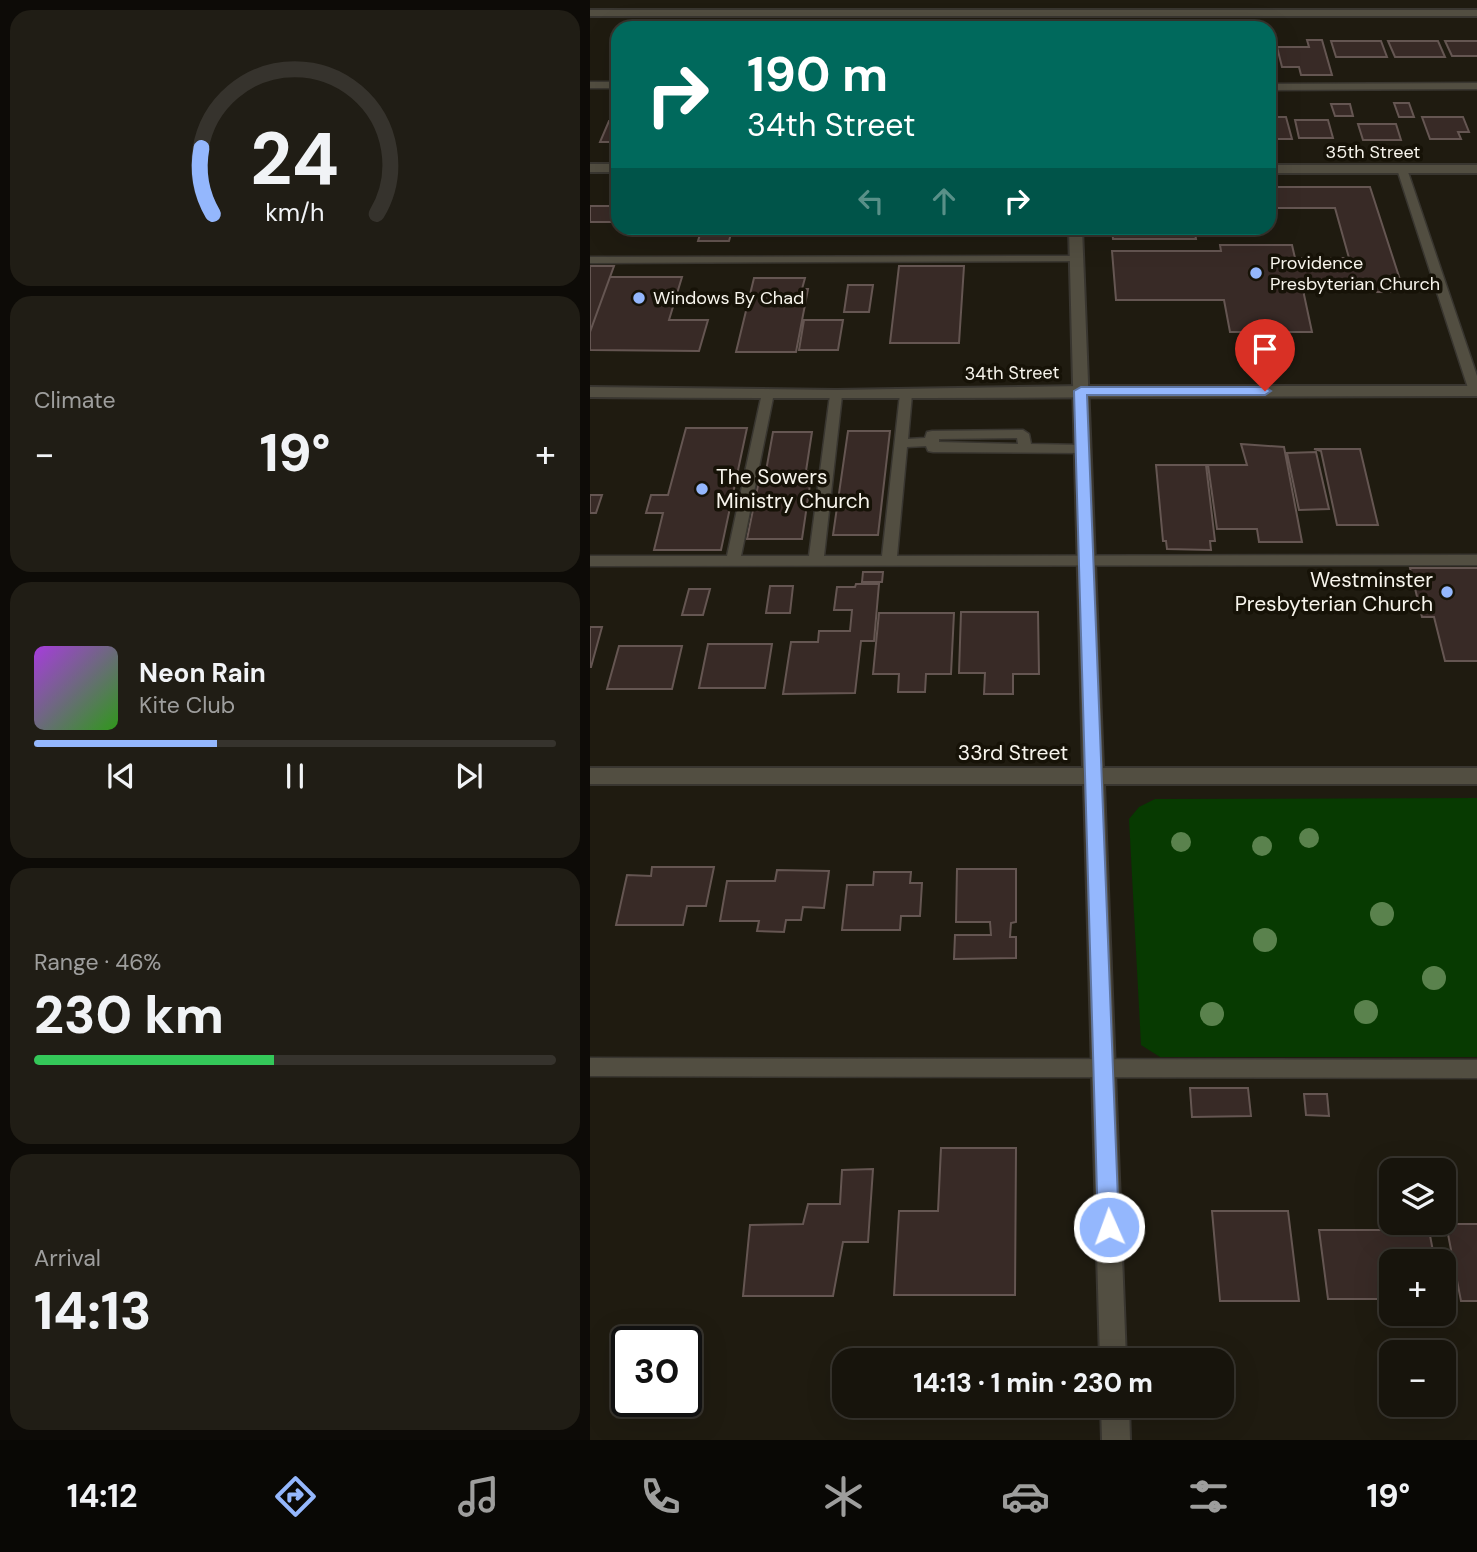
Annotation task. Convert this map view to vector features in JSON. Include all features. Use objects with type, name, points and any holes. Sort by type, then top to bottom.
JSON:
[{"type":"street","points":[[1066,0],[1067,21]]},
{"type":"street","points":[[590,13],[1477,13]]},
{"type":"street","points":[[590,168],[611,168]]},
{"type":"street","name":"35th Street","points":[[1276,169],[1477,169]]},
{"type":"street","points":[[1075,235],[1113,1348]]},
{"type":"street","name":"34th Street","points":[[590,392],[836,395],[1081,391],[1476,391]]},
{"type":"street","name":"33rd Street","points":[[590,776],[1477,776]]},
{"type":"street","points":[[1115,1418],[1116,1440]]},
{"type":"lane","points":[[590,85],[611,85]]},
{"type":"lane","points":[[1276,87],[1477,86]]},
{"type":"lane","points":[[1403,169],[1476,391]]},
{"type":"lane","points":[[590,260],[1076,259]]},
{"type":"lane","points":[[733,561],[768,393]]},
{"type":"lane","points":[[889,561],[906,394]]},
{"type":"lane","points":[[816,560],[836,395]]},
{"type":"lane","points":[[900,443],[932,442],[932,448],[1083,449]]},
{"type":"lane","points":[[590,561],[1477,561]]},
{"type":"lane","points":[[590,1067],[1477,1069]]},
{"type":"green space","points":[[1477,798],[1477,1057],[1160,1057],[1141,1045],[1129,819],[1139,807],[1155,799]]},
{"type":"building","points":[[1307,40],[1322,40],[1332,75],[1301,75],[1299,67],[1282,67],[1277,47],[1309,47]]},
{"type":"building","points":[[1331,41],[1381,41],[1387,57],[1336,57]]},
{"type":"building","points":[[1388,41],[1438,41],[1445,57],[1395,57]]},
{"type":"building","points":[[1445,41],[1478,41],[1478,56],[1452,56]]},
{"type":"building","points":[[1394,103],[1409,103],[1414,117],[1399,117]]},
{"type":"building","points":[[1331,104],[1350,104],[1353,116],[1335,116]]},
{"type":"building","points":[[1276,117],[1286,117],[1292,139],[1276,139]]},
{"type":"building","points":[[1422,117],[1463,117],[1469,132],[1458,132],[1461,139],[1430,139]]},
{"type":"building","points":[[1295,120],[1328,120],[1333,138],[1299,138]]},
{"type":"building","points":[[609,121],[611,121],[611,142],[600,142]]},
{"type":"building","points":[[1358,124],[1396,124],[1401,140],[1363,140]]},
{"type":"building","name":"Providence Presbyterian Church","points":[[1276,187],[1370,187],[1404,292],[1358,292],[1357,287],[1304,287],[1312,332],[1230,332],[1224,300],[1116,300],[1112,251],[1221,251],[1220,245],[1292,245],[1295,258],[1349,258],[1335,208],[1276,208]]},
{"type":"building","points":[[590,206],[611,206],[611,222],[590,222]]},
{"type":"building","points":[[700,235],[731,235],[729,241],[698,241]]},
{"type":"building","points":[[1113,235],[1195,235],[1196,239],[1113,239]]},
{"type":"building","points":[[590,266],[614,266],[590,332]]},
{"type":"building","points":[[899,266],[964,266],[959,343],[890,343]]},
{"type":"building","name":"Windows By Chad","points":[[610,277],[682,277],[669,320],[708,320],[699,351],[590,350],[590,332]]},
{"type":"building","points":[[754,278],[805,278],[802,289],[808,289],[796,352],[736,352]]},
{"type":"building","points":[[848,285],[873,285],[869,312],[844,312]]},
{"type":"building","points":[[804,320],[843,320],[838,350],[799,350]]},
{"type":"building","name":"The Sowers Ministry Church","points":[[686,428],[747,428],[721,550],[654,550],[663,513],[646,513],[651,495],[668,495]]},
{"type":"building","points":[[848,431],[890,431],[878,535],[833,535]]},
{"type":"building","points":[[773,432],[812,432],[806,471],[812,471],[802,539],[747,539],[761,471],[766,471]]},
{"type":"building","points":[[1241,444],[1284,447],[1302,542],[1259,542],[1257,529],[1217,529],[1208,465],[1247,465]]},
{"type":"building","points":[[1314,449],[1360,449],[1378,525],[1337,525],[1321,451]]},
{"type":"building","points":[[1316,452],[1329,509],[1299,510],[1287,453]]},
{"type":"building","points":[[1156,465],[1206,465],[1215,541],[1210,541],[1211,550],[1167,549],[1166,541],[1163,541]]},
{"type":"building","points":[[590,495],[602,495],[596,513],[590,513]]},
{"type":"building","name":"Westminster Presbyterian Church","points":[[1410,568],[1478,568],[1478,661],[1445,661],[1434,617],[1422,617]]},
{"type":"building","points":[[863,572],[883,572],[882,582],[862,582]]},
{"type":"building","points":[[856,584],[879,584],[874,641],[861,641],[855,693],[783,694],[791,642],[818,642],[819,631],[850,631],[852,610],[834,610],[837,587],[855,587]]},
{"type":"building","points":[[770,586],[793,586],[790,613],[766,613]]},
{"type":"building","points":[[689,589],[710,589],[703,615],[682,615]]},
{"type":"building","points":[[961,612],[1038,612],[1039,674],[1013,674],[1013,694],[984,694],[985,673],[959,673]]},
{"type":"building","points":[[879,613],[954,613],[951,674],[926,674],[925,692],[898,692],[899,674],[873,674]]},
{"type":"building","points":[[590,627],[602,627],[591,667],[590,667]]},
{"type":"building","points":[[708,644],[772,644],[765,688],[699,688]]},
{"type":"building","points":[[619,646],[682,646],[672,689],[607,689]]},
{"type":"building","points":[[652,867],[714,867],[706,906],[687,906],[683,925],[616,925],[627,875],[651,876]]},
{"type":"building","points":[[957,869],[1016,869],[1016,922],[1011,923],[1010,937],[1016,937],[1016,958],[954,959],[955,935],[991,935],[990,922],[956,922]]},
{"type":"building","points":[[777,870],[829,871],[824,908],[803,907],[801,920],[786,920],[784,932],[757,931],[759,921],[720,921],[727,881],[775,881]]},
{"type":"building","points":[[874,872],[911,872],[910,883],[922,883],[920,916],[901,916],[900,930],[842,930],[847,885],[873,885]]},
{"type":"building","points":[[1190,1088],[1248,1088],[1251,1116],[1192,1117]]},
{"type":"building","points":[[1304,1094],[1327,1094],[1329,1116],[1306,1115]]},
{"type":"building","points":[[941,1148],[1016,1148],[1015,1295],[894,1295],[899,1211],[938,1211]]},
{"type":"building","points":[[873,1169],[868,1242],[843,1242],[833,1296],[743,1296],[750,1225],[803,1224],[808,1204],[840,1204],[842,1170]]},
{"type":"building","points":[[1212,1211],[1288,1211],[1299,1301],[1220,1301]]},
{"type":"building","points":[[1456,1224],[1478,1224],[1478,1301],[1461,1301],[1456,1275],[1456,1249],[1451,1249],[1448,1235],[1456,1235]]},
{"type":"building","points":[[1319,1230],[1379,1230],[1379,1235],[1430,1235],[1433,1249],[1379,1249],[1379,1299],[1328,1299]]},
{"type":"place","name":"Providence Presbyterian Church","points":[[1256,273]]},
{"type":"place","name":"Windows By Chad","points":[[639,298]]},
{"type":"place","name":"The Sowers Ministry Church","points":[[702,489]]},
{"type":"place","name":"Westminster Presbyterian Church","points":[[1447,592]]},
{"type":"route","points":[[1109,1227],[1081,391],[1265,391]]}]
